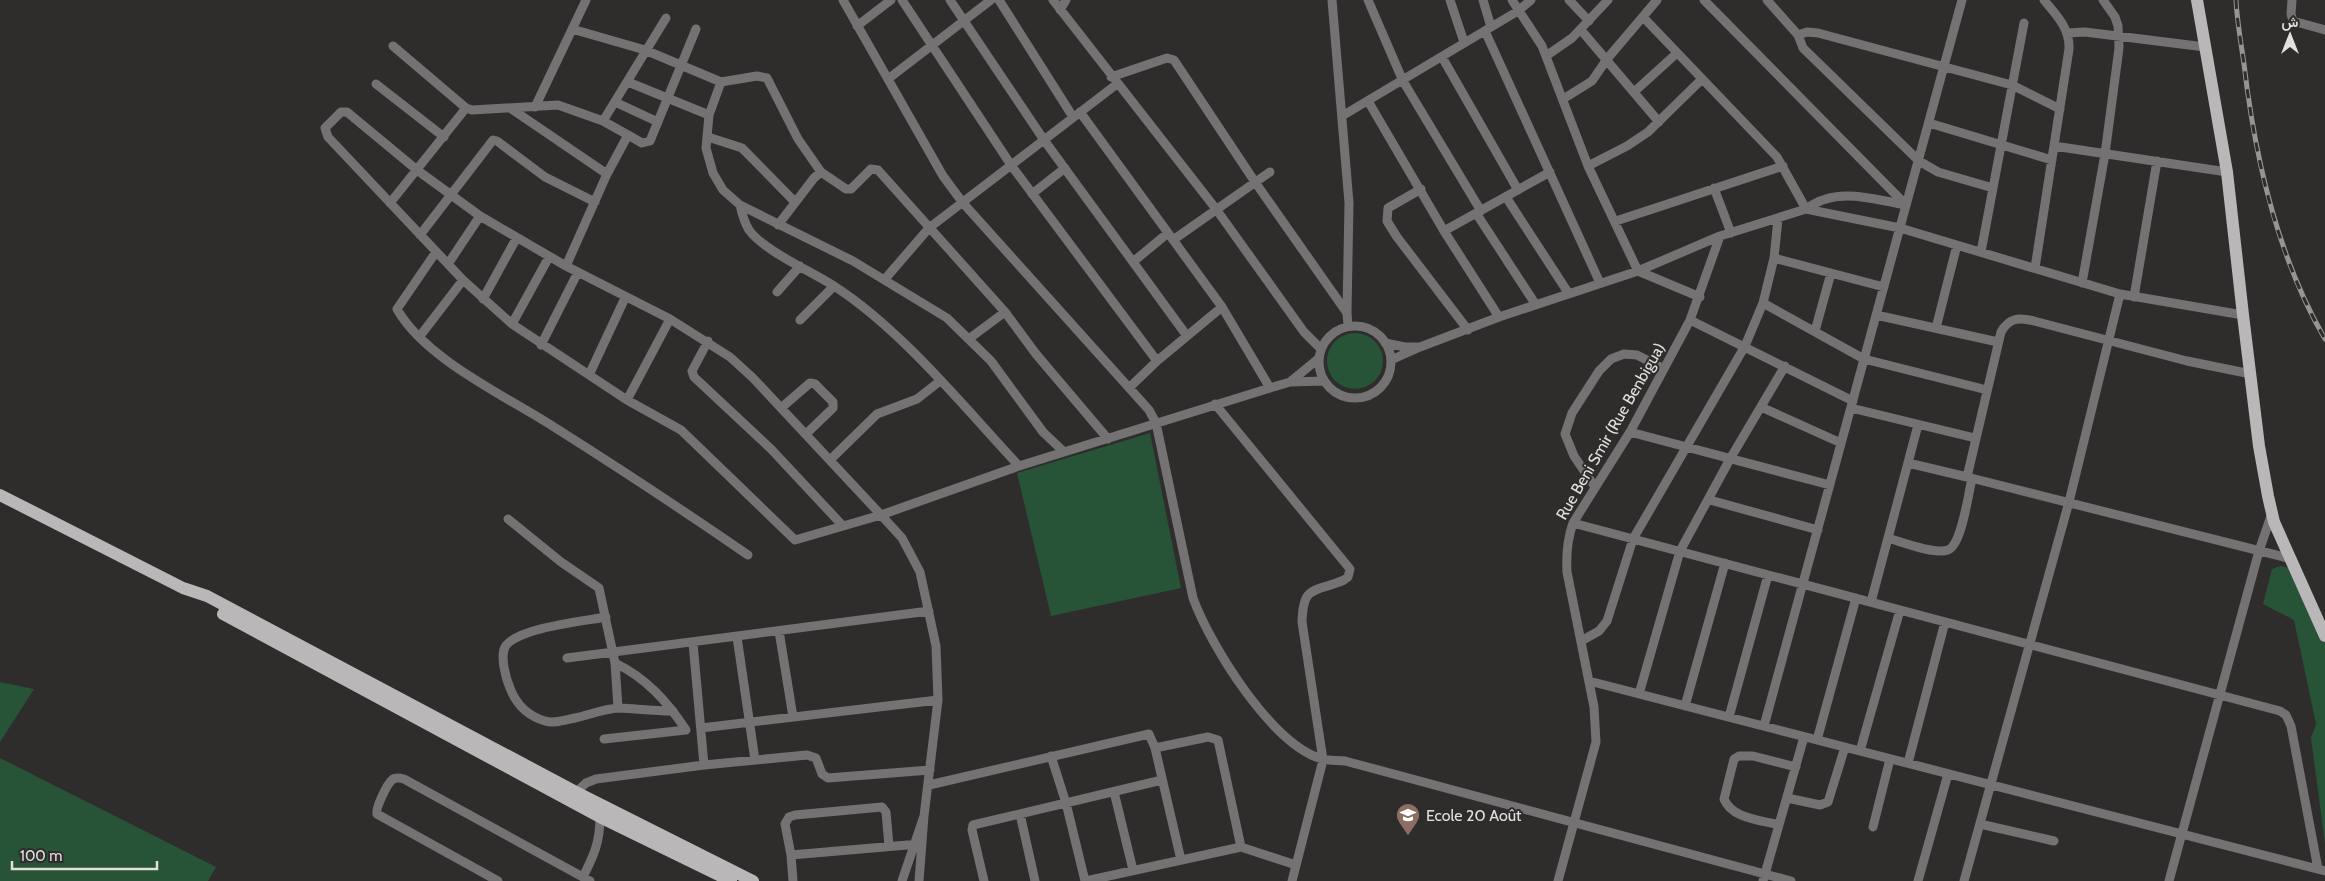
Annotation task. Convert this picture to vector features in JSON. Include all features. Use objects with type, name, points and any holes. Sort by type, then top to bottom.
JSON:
[{"type":"main road","points":[[2197,0],[2227,172],[2259,446],[2272,512],[2325,636]]},
{"type":"main road","points":[[0,495],[183,588],[204,604],[572,796],[753,881]]},
{"type":"main road","points":[[572,796],[600,817],[731,881]]},
{"type":"street","points":[[535,107],[586,0]]},
{"type":"street","points":[[842,0],[939,169],[962,203],[1149,410],[1156,422],[1193,598],[1205,627],[1248,692],[1274,726],[1300,748],[1323,760],[1345,761],[1574,822],[1764,878],[1791,881]]},
{"type":"street","points":[[857,26],[891,0]]},
{"type":"street","points":[[902,0],[1011,165],[1158,361]]},
{"type":"street","points":[[950,0],[1044,140],[1188,336]]},
{"type":"street","points":[[888,79],[991,0]]},
{"type":"street","points":[[999,0],[1076,114],[1171,236],[1222,307],[1270,388]]},
{"type":"street","points":[[1053,0],[1216,209],[1304,332],[1321,349]]},
{"type":"street","points":[[1060,10],[1066,0]]},
{"type":"street","points":[[1332,0],[1349,203],[1348,326]]},
{"type":"street","points":[[1368,0],[1403,80],[1478,212],[1536,305]]},
{"type":"street","points":[[1450,0],[1464,42]]},
{"type":"street","points":[[1483,0],[1488,29],[1600,282]]},
{"type":"street","points":[[1512,0],[1538,38],[1588,166],[1616,221],[1638,271],[1700,297]]},
{"type":"street","points":[[1342,116],[1488,29],[1531,0]]},
{"type":"street","points":[[1569,0],[1588,21]]},
{"type":"street","points":[[1546,56],[1581,30],[1608,0]]},
{"type":"street","points":[[1563,99],[1592,81],[1607,59],[1657,0]]},
{"type":"street","points":[[1704,0],[1906,205]]},
{"type":"street","points":[[1764,726],[1962,0]]},
{"type":"street","points":[[2035,268],[2069,49],[2068,33],[2044,0]]},
{"type":"street","points":[[2082,282],[2105,154],[2119,37],[2115,17],[2102,0]]},
{"type":"street","points":[[2292,0],[2291,14],[2293,21],[2325,30]]},
{"type":"street","points":[[1772,2],[1798,35],[1804,48],[1919,161],[1938,172],[1993,188]]},
{"type":"street","points":[[1643,17],[1768,148],[1783,166],[1806,209]]},
{"type":"street","points":[[603,121],[666,18]]},
{"type":"street","points":[[1981,252],[2024,23]]},
{"type":"street","points":[[572,29],[646,50],[721,82],[757,76],[767,78],[798,139],[821,172],[846,189],[851,189],[871,169],[878,170],[1005,312],[1036,354],[1108,439]]},
{"type":"street","points":[[393,46],[466,108],[565,107],[603,121],[642,143],[650,141],[696,29]]},
{"type":"street","points":[[1581,30],[1659,122]]},
{"type":"street","points":[[1798,35],[1807,32],[1818,33],[2012,85],[2060,109]]},
{"type":"street","points":[[2068,33],[2085,32],[2206,47]]},
{"type":"street","points":[[1634,92],[1677,53]]},
{"type":"street","points":[[1442,57],[1518,190]]},
{"type":"street","points":[[885,279],[929,228],[1044,140],[1114,80],[1167,58],[1174,60],[1255,182],[1347,313]]},
{"type":"street","points":[[1588,166],[1627,146],[1659,122],[1702,79]]},
{"type":"street","points":[[628,82],[666,99],[710,115]]},
{"type":"street","points":[[721,82],[710,115],[706,148],[713,173],[723,190],[740,205],[853,261],[947,318],[970,338],[991,361],[1043,432],[1064,452]]},
{"type":"street","points":[[376,84],[444,136]]},
{"type":"street","points":[[1368,101],[1444,231],[1500,317]]},
{"type":"street","points":[[615,102],[658,122]]},
{"type":"street","points":[[390,203],[466,108]]},
{"type":"street","points":[[510,108],[607,174]]},
{"type":"street","points":[[902,881],[918,844],[924,816],[938,700],[936,646],[929,611],[920,572],[902,538],[881,515],[806,434],[736,362],[708,341],[670,319],[625,298],[516,239],[480,216],[417,170],[347,112],[341,112],[326,128],[328,137],[483,299],[512,324],[541,345],[627,400],[673,425],[690,437],[795,540],[881,515],[1019,466],[1215,404],[1290,382],[1324,381]]},
{"type":"street","points":[[1929,123],[2000,146],[2052,160]]},
{"type":"street","points":[[566,266],[607,174],[628,135]]},
{"type":"street","points":[[708,137],[742,148],[795,202]]},
{"type":"street","points":[[420,235],[491,142],[495,140],[545,177],[595,202]]},
{"type":"street","points":[[2054,146],[2227,172]]},
{"type":"street","points":[[2134,297],[2157,161]]},
{"type":"street","points":[[1616,221],[1783,166]]},
{"type":"street","points":[[1032,194],[1065,168]]},
{"type":"street","points":[[778,225],[821,172]]},
{"type":"street","points":[[1134,261],[1270,172]]},
{"type":"street","points":[[1444,231],[1550,172]]},
{"type":"street","points":[[1714,188],[1731,234]]},
{"type":"street","points":[[1420,189],[1388,208],[1387,221],[1396,237],[1468,330]]},
{"type":"street","points":[[1391,360],[1500,317],[1600,282],[1638,271],[1720,236],[1806,209],[1815,202],[1835,195],[1847,195],[1906,205]]},
{"type":"street","points":[[1506,197],[1569,294]]},
{"type":"street","points":[[740,205],[744,220],[759,240],[834,286],[866,310],[940,381],[1019,466]]},
{"type":"street","points":[[1806,209],[1900,228],[2120,294],[2243,315]]},
{"type":"street","points":[[448,264],[480,216]]},
{"type":"street","points":[[1581,641],[1599,631],[1607,621],[1633,539],[1744,346],[1763,303],[1774,258],[1778,219]]},
{"type":"street","name":"Rue Beni Smir (Rue Benbigua)","points":[[1558,881],[1596,742],[1594,707],[1567,572],[1566,552],[1568,536],[1573,523],[1630,432],[1690,320],[1700,297],[1720,236]]},
{"type":"street","points":[[483,299],[516,239]]},
{"type":"street","points":[[1936,328],[1957,245]]},
{"type":"street","points":[[436,252],[397,309],[442,358],[459,370],[530,411],[748,555]]},
{"type":"street","points":[[512,324],[549,257]]},
{"type":"street","points":[[1774,258],[1884,286]]},
{"type":"street","points":[[777,292],[800,266]]},
{"type":"street","points":[[541,345],[578,272]]},
{"type":"street","points":[[1815,331],[1831,273]]},
{"type":"street","points":[[420,336],[463,280]]},
{"type":"street","points":[[800,320],[834,286]]},
{"type":"street","points":[[1964,881],[2028,644],[2070,502],[2120,294]]},
{"type":"street","points":[[589,375],[625,298]]},
{"type":"street","points":[[1763,303],[1864,359],[1987,390]]},
{"type":"street","points":[[1129,388],[1222,307]]},
{"type":"street","points":[[970,338],[1005,312]]},
{"type":"street","points":[[1876,315],[1998,342]]},
{"type":"street","points":[[1888,538],[1936,551],[1943,551],[1953,547],[1959,535],[1975,438],[1998,342],[2006,322],[2023,318],[2187,361],[2251,374]]},
{"type":"street","points":[[627,400],[670,319]]},
{"type":"street","points":[[1690,320],[1785,366],[1852,404],[1918,425],[1975,438]]},
{"type":"street","points":[[1348,326],[1359,326],[1369,329],[1378,335],[1385,343],[1391,360],[1385,381],[1377,390],[1367,396],[1355,398],[1343,396],[1332,390],[1324,381],[1319,369],[1318,359],[1327,338],[1337,330],[1348,326]]},
{"type":"street","points":[[708,341],[692,371],[694,376],[778,456],[843,526]]},
{"type":"street","points":[[1385,343],[1405,347],[1420,347]]},
{"type":"street","points":[[1595,487],[1574,456],[1565,434],[1572,413],[1605,364],[1617,356],[1637,355],[1664,369]]},
{"type":"street","points":[[1290,382],[1318,359]]},
{"type":"street","points":[[1639,694],[1680,551],[1710,500],[1730,459],[1785,366]]},
{"type":"street","points":[[830,460],[877,414],[916,399],[940,381]]},
{"type":"street","points":[[781,408],[810,383],[833,402],[833,408],[806,434]]},
{"type":"street","points":[[1215,404],[1350,569],[1348,577],[1344,580],[1307,594],[1303,604],[1302,622],[1323,760],[1292,881]]},
{"type":"street","points":[[1761,406],[1841,443]]},
{"type":"street","points":[[1871,602],[1918,425]]},
{"type":"street","points":[[1630,432],[1830,485]]},
{"type":"street","points":[[1908,463],[2070,502],[2292,560]]},
{"type":"street","points":[[1710,500],[1818,530]]},
{"type":"street","points":[[2169,881],[2259,551],[2272,512]]},
{"type":"street","points":[[508,519],[561,562],[595,583],[599,588],[615,663],[618,708]]},
{"type":"street","points":[[1573,523],[2280,711],[2289,719],[2321,870],[1589,681]]},
{"type":"street","points":[[1685,706],[1725,563]]},
{"type":"street","points":[[1729,717],[1768,575]]},
{"type":"street","points":[[1816,740],[1856,598]]},
{"type":"street","points":[[1860,751],[1900,610]]},
{"type":"street","points":[[568,658],[929,611]]},
{"type":"street","points":[[606,617],[543,629],[518,637],[505,648],[504,658],[507,682],[517,703],[534,717],[546,722],[560,721],[618,708],[673,711]]},
{"type":"street","points":[[1908,763],[1945,622]]},
{"type":"street","points":[[780,631],[793,717]]},
{"type":"street","points":[[737,637],[755,760]]},
{"type":"street","points":[[693,642],[704,765]]},
{"type":"street","points":[[604,739],[686,730],[673,711],[638,675],[615,663]]},
{"type":"street","points":[[701,728],[938,700]]},
{"type":"street","points":[[928,785],[1149,734],[1155,748],[1181,860]]},
{"type":"street","points":[[1155,748],[1208,737],[1218,740],[1241,847]]},
{"type":"street","points":[[1764,878],[1804,737]]},
{"type":"street","points":[[1787,798],[1820,805],[1828,802],[1845,747]]},
{"type":"street","points":[[1779,825],[1736,813],[1730,808],[1724,799],[1731,767],[1734,759],[1746,755],[1796,767]]},
{"type":"street","points":[[572,796],[586,783],[596,779],[755,760],[812,756],[816,758],[822,774],[828,778],[930,770]]},
{"type":"street","points":[[1051,756],[1066,803],[1086,881],[1241,847],[1296,865]]},
{"type":"street","points":[[1873,827],[1890,759]]},
{"type":"street","points":[[1918,881],[1948,774]]},
{"type":"street","points":[[498,881],[377,814],[376,808],[392,780],[404,779],[586,879],[600,836],[600,817]]},
{"type":"street","points":[[984,881],[972,830],[974,825],[1162,780]]},
{"type":"street","points":[[1114,792],[1133,870]]},
{"type":"street","points":[[793,881],[786,820],[795,814],[876,806],[885,809],[889,846]]},
{"type":"street","points":[[1020,814],[1035,881]]},
{"type":"street","points":[[1980,824],[2054,842]]},
{"type":"street","points":[[791,855],[918,844]]},
{"type":"street","points":[[918,844],[919,881]]},
{"type":"green space","points":[[1349,333],[1361,333],[1371,337],[1379,345],[1383,361],[1379,377],[1371,385],[1361,389],[1349,389],[1339,385],[1331,377],[1327,367],[1327,355],[1331,345],[1339,337]]},
{"type":"green space","points":[[1150,433],[1181,588],[1051,616],[1017,473]]},
{"type":"green space","points":[[2280,566],[2296,569],[2325,642],[2325,844],[2311,738],[2316,724],[2294,620],[2263,604],[2272,569]]},
{"type":"green space","points":[[0,682],[34,689],[0,742]]},
{"type":"green space","points":[[0,758],[216,867],[208,881],[0,881]]},
{"type":"railway","points":[[2236,0],[2249,100],[2262,171],[2271,206],[2281,241],[2294,274],[2308,307],[2325,339]]},
{"type":"place","name":"Ecole 20 Août","points":[[1408,836]]}]
